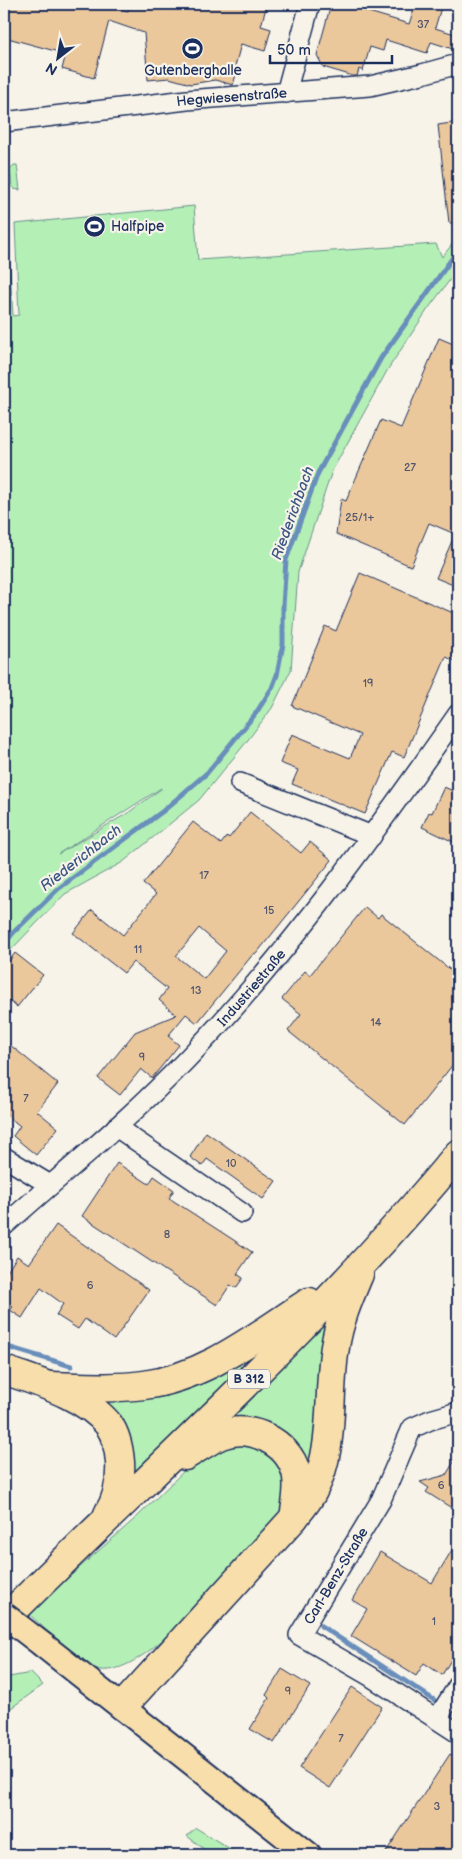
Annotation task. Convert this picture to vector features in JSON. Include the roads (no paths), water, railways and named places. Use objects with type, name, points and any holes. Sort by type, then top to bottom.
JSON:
[{"type":"highway","name":"B 312","points":[[4,1620],[289,1339],[357,1268],[458,1154]]},
{"type":"highway","points":[[52,1386],[115,1387],[145,1385],[172,1379],[197,1370],[236,1350],[357,1268]]},
{"type":"highway","points":[[123,1706],[293,1519],[313,1491],[322,1469],[327,1442],[335,1346],[341,1317],[357,1268]]},
{"type":"highway","points":[[4,1370],[52,1386],[88,1407],[109,1426],[119,1448],[121,1473],[118,1493],[104,1522]]},
{"type":"highway","points":[[148,1479],[222,1434],[240,1431],[260,1434],[274,1442],[288,1455],[296,1471],[298,1489],[293,1519]]},
{"type":"main road","points":[[4,1615],[123,1706],[309,1855]]},
{"type":"street","points":[[286,93],[310,4]]},
{"type":"street","name":"Hegwiesenstraße","points":[[4,122],[187,100],[370,86],[458,64]]},
{"type":"street","name":"Industriestraße","points":[[4,1226],[116,1127],[187,1060],[213,1032],[298,931],[372,836],[458,714]]},
{"type":"street","points":[[240,784],[372,836]]},
{"type":"street","points":[[116,1127],[242,1213]]},
{"type":"street","points":[[4,1157],[50,1185]]},
{"type":"street","name":"Carl-Benz-Straße","points":[[458,1412],[430,1420],[412,1428],[381,1500],[299,1635],[370,1676],[458,1733]]},
{"type":"street","points":[[437,1719],[458,1686]]},
{"type":"waterway","name":"Riederichbach","points":[[4,944],[58,889],[163,811],[207,773],[256,713],[272,688],[277,675],[283,644],[286,560],[318,473],[381,358],[458,250]]},
{"type":"waterway","points":[[4,1346],[71,1366]]},
{"type":"waterway","points":[[321,1626],[434,1700]]},
{"type":"place","name":"Gutenberghalle","points":[[193,48]]},
{"type":"place","name":"Halfpipe","points":[[95,226]]}]
